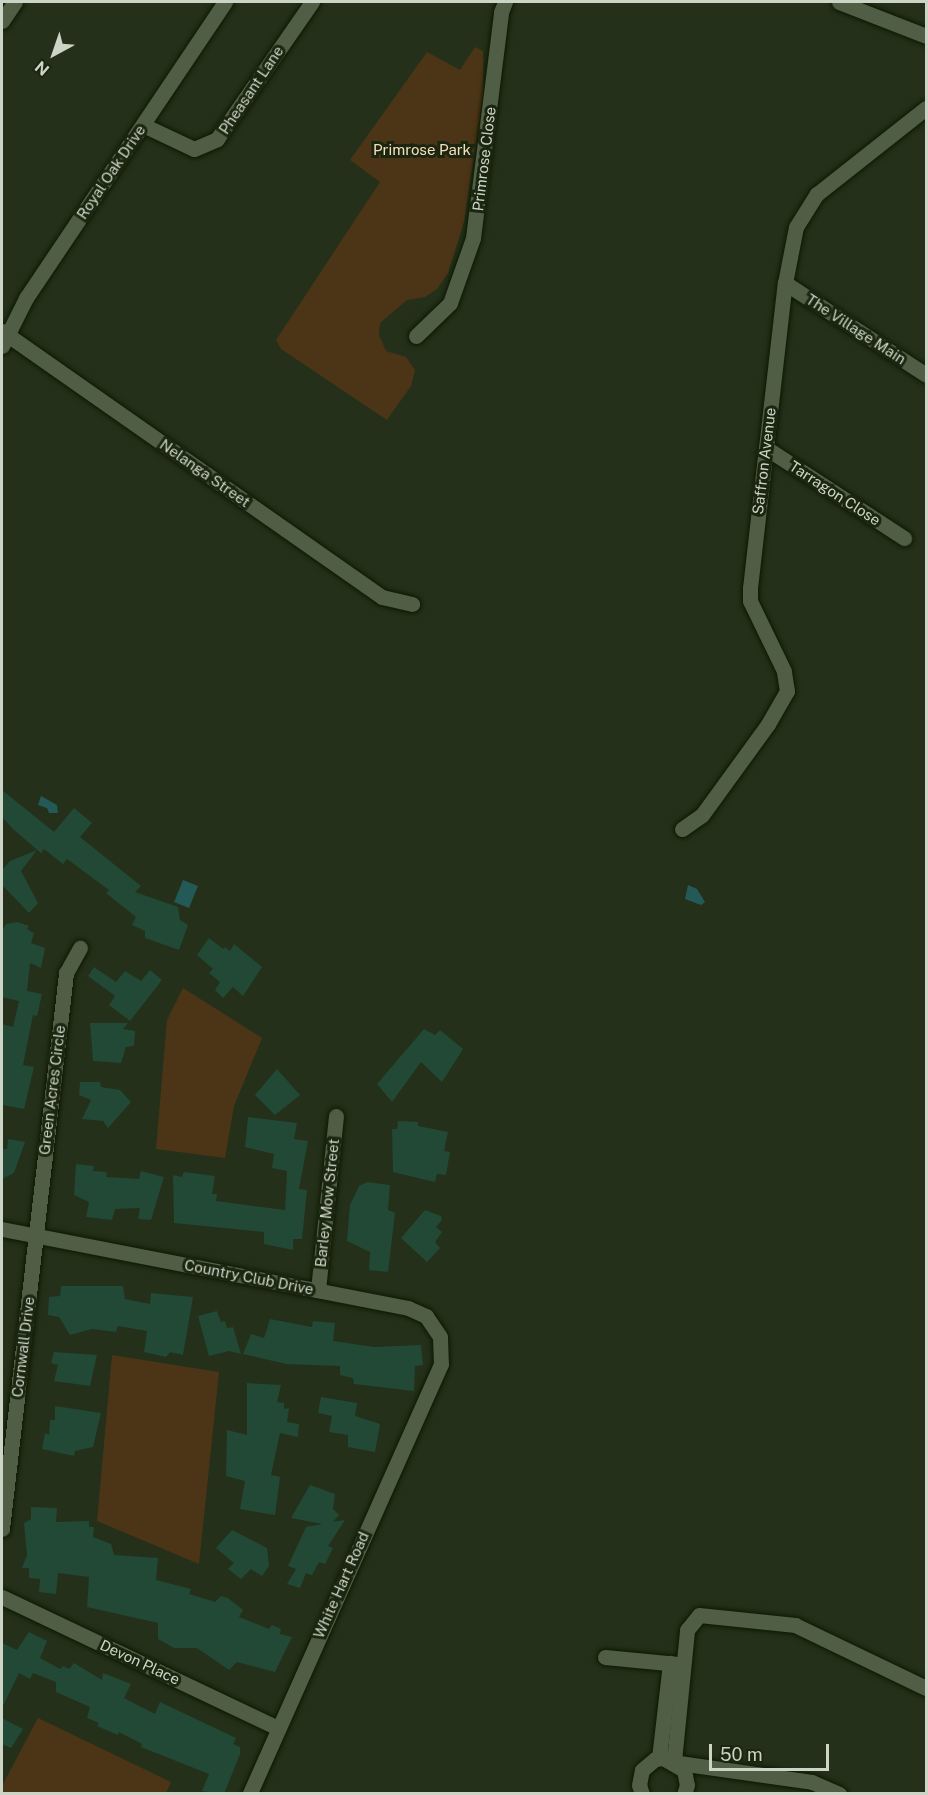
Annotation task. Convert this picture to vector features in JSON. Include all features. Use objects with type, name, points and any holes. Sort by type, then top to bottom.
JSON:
[{"type":"street","points":[[2,21],[15,2]]},
{"type":"street","name":"Royal Oak Drive","points":[[3,337],[26,298],[225,2]]},
{"type":"street","name":"Pheasant Lane","points":[[143,125],[194,148],[218,139],[312,2]]},
{"type":"street","name":"Primrose Close","points":[[416,336],[450,303],[472,238],[501,12],[506,2]]},
{"type":"street","points":[[839,2],[927,36]]},
{"type":"street","name":"Saffron Avenue","points":[[682,829],[702,815],[768,724],[787,691],[784,671],[749,598],[785,283],[793,234],[808,203],[927,108]]},
{"type":"street","name":"The Village Main","points":[[785,283],[927,375]]},
{"type":"street","name":"Nelanga Street","points":[[3,337],[382,597],[412,604]]},
{"type":"street","name":"Tarragon Close","points":[[766,448],[904,538]]},
{"type":"street","name":"Green Acres Circle","points":[[36,1235],[66,974],[80,948]]},
{"type":"street","name":"Barley Mow Street","points":[[318,1290],[336,1116]]},
{"type":"street","name":"Country Club Drive","points":[[2,1229],[408,1308],[426,1316],[436,1328],[443,1347],[434,1378]]},
{"type":"street","name":"Cornwall Drive","points":[[2,1529],[36,1235]]},
{"type":"street","name":"White Hart Road","points":[[250,1794],[434,1378]]},
{"type":"street","name":"Devon Place","points":[[2,1597],[278,1728]]},
{"type":"street","points":[[638,1792],[642,1770],[659,1758],[677,1664],[690,1624],[699,1615],[714,1614],[795,1625],[927,1688]]},
{"type":"street","points":[[605,1657],[677,1664]]},
{"type":"street","points":[[677,1664],[676,1762],[687,1777],[684,1794]]},
{"type":"street","points":[[659,1758],[704,1768],[812,1782],[839,1794]]},
{"type":"street","points":[[687,1777],[704,1768]]},
{"type":"green space","name":"Primrose Park","points":[[475,47],[483,51],[483,97],[464,222],[448,273],[437,289],[425,297],[407,300],[380,323],[379,335],[386,351],[406,357],[415,370],[411,386],[387,420],[281,349],[276,340],[380,182],[350,160],[427,52],[460,70]]},
{"type":"green space","points":[[183,988],[262,1038],[234,1106],[225,1158],[156,1149],[167,1020]]},
{"type":"green space","points":[[112,1355],[219,1372],[199,1564],[97,1521]]},
{"type":"green space","points":[[38,1718],[171,1782],[166,1793],[2,1793],[2,1786]]},
{"type":"water","points":[[41,796],[57,805],[58,813],[49,813],[47,808],[38,805]]},
{"type":"water","points":[[183,880],[198,886],[189,908],[174,902]]},
{"type":"water","points":[[688,885],[697,889],[705,902],[701,905],[685,899]]},
{"type":"building","points":[[2,790],[54,832],[74,808],[92,823],[80,837],[141,886],[135,892],[178,907],[180,920],[188,925],[179,950],[145,938],[145,931],[132,925],[136,917],[106,893],[109,890],[67,859],[63,864],[44,849],[41,853],[13,829],[2,817]]},
{"type":"building","points":[[37,850],[21,871],[38,903],[29,913],[2,885],[2,870],[10,861]]},
{"type":"building","points":[[17,922],[29,926],[27,929],[34,933],[31,943],[45,948],[41,968],[30,963],[27,991],[42,994],[37,1016],[33,1015],[23,1065],[34,1067],[24,1109],[2,1105],[2,1024],[13,1027],[19,1001],[2,997],[2,931],[6,924]]},
{"type":"building","points":[[209,938],[223,949],[225,947],[230,951],[234,944],[262,967],[243,996],[233,987],[223,998],[215,990],[220,982],[209,973],[213,969],[197,955]]},
{"type":"building","points":[[94,967],[116,982],[125,971],[141,981],[150,970],[162,980],[130,1021],[109,1005],[115,996],[88,976]]},
{"type":"building","points":[[90,1023],[128,1023],[123,1029],[135,1031],[134,1046],[126,1047],[121,1063],[93,1061]]},
{"type":"building","points":[[424,1029],[435,1035],[440,1030],[463,1049],[442,1082],[421,1062],[392,1102],[377,1084]]},
{"type":"building","points":[[277,1069],[300,1095],[275,1115],[255,1095]]},
{"type":"building","points":[[80,1082],[100,1082],[101,1087],[120,1090],[131,1102],[108,1128],[103,1121],[82,1119],[91,1100],[79,1095]]},
{"type":"building","points":[[248,1117],[297,1123],[294,1139],[308,1141],[299,1189],[307,1190],[302,1239],[293,1239],[293,1250],[264,1244],[264,1232],[174,1223],[173,1175],[182,1177],[184,1172],[215,1176],[212,1194],[217,1194],[216,1201],[285,1210],[287,1171],[272,1168],[274,1154],[245,1147]]},
{"type":"building","points":[[398,1121],[418,1122],[418,1126],[448,1132],[444,1151],[450,1152],[446,1175],[437,1174],[435,1182],[393,1172],[392,1129],[397,1129]]},
{"type":"building","points":[[8,1139],[25,1142],[14,1173],[2,1179],[2,1149],[7,1149]]},
{"type":"building","points":[[76,1164],[94,1166],[93,1171],[107,1172],[106,1177],[139,1179],[141,1171],[164,1177],[151,1220],[138,1219],[140,1208],[115,1209],[112,1220],[86,1217],[89,1202],[74,1195]]},
{"type":"building","points":[[367,1182],[390,1185],[388,1210],[395,1213],[388,1272],[369,1270],[370,1252],[347,1241],[350,1205],[359,1186]]},
{"type":"building","points":[[425,1210],[441,1216],[442,1220],[436,1227],[442,1232],[435,1242],[440,1248],[427,1262],[401,1238]]},
{"type":"building","points":[[61,1286],[123,1286],[125,1299],[150,1304],[151,1293],[193,1297],[183,1355],[170,1352],[166,1357],[144,1352],[147,1331],[118,1326],[116,1332],[92,1329],[70,1335],[59,1317],[48,1315],[49,1297],[60,1296]]},
{"type":"building","points":[[217,1311],[221,1322],[225,1321],[227,1328],[233,1327],[241,1354],[229,1351],[209,1356],[198,1316]]},
{"type":"building","points":[[270,1319],[312,1327],[313,1321],[335,1323],[333,1341],[374,1347],[421,1345],[423,1365],[415,1366],[414,1391],[354,1384],[353,1378],[340,1375],[340,1366],[286,1364],[243,1354],[251,1334],[264,1338]]},
{"type":"building","points":[[54,1352],[97,1355],[90,1386],[54,1381],[58,1365],[51,1363]]},
{"type":"building","points":[[247,1383],[281,1385],[277,1402],[284,1403],[284,1409],[289,1408],[287,1422],[299,1424],[298,1437],[280,1433],[271,1475],[280,1477],[275,1515],[240,1509],[245,1481],[226,1476],[227,1430],[247,1435]]},
{"type":"building","points":[[321,1397],[357,1403],[355,1416],[380,1424],[375,1452],[348,1447],[348,1435],[329,1432],[332,1416],[318,1413]]},
{"type":"building","points":[[55,1406],[101,1413],[93,1447],[75,1451],[74,1456],[42,1449],[45,1433],[49,1435],[50,1420],[55,1420]]},
{"type":"building","points":[[310,1485],[335,1494],[333,1509],[339,1515],[333,1522],[345,1520],[328,1546],[333,1548],[325,1564],[319,1562],[312,1575],[306,1573],[300,1588],[287,1584],[296,1569],[288,1566],[306,1527],[322,1524],[291,1518]]},
{"type":"building","points":[[31,1507],[57,1508],[56,1522],[89,1521],[89,1527],[94,1527],[93,1537],[111,1544],[114,1555],[158,1558],[156,1580],[191,1589],[189,1594],[215,1602],[221,1596],[228,1598],[243,1610],[239,1617],[269,1629],[272,1625],[281,1629],[280,1634],[292,1637],[275,1672],[237,1662],[229,1670],[197,1648],[174,1648],[158,1639],[158,1623],[87,1607],[89,1577],[58,1573],[56,1594],[39,1592],[40,1579],[29,1578],[29,1568],[22,1568],[27,1555],[24,1523],[31,1519]]},
{"type":"building","points":[[232,1530],[267,1548],[269,1566],[262,1576],[251,1569],[241,1579],[228,1569],[234,1563],[216,1548]]},
{"type":"building","points":[[29,1632],[47,1641],[40,1658],[60,1669],[63,1666],[69,1669],[74,1663],[102,1680],[103,1673],[131,1684],[124,1698],[155,1714],[160,1702],[236,1738],[233,1744],[240,1747],[240,1754],[224,1794],[202,1791],[209,1774],[141,1747],[142,1744],[119,1732],[118,1735],[97,1726],[99,1723],[87,1718],[90,1707],[56,1692],[56,1682],[33,1673],[30,1679],[19,1673],[2,1708],[2,1643],[17,1650]]},
{"type":"building","points":[[2,1718],[23,1729],[11,1748],[2,1744]]}]
